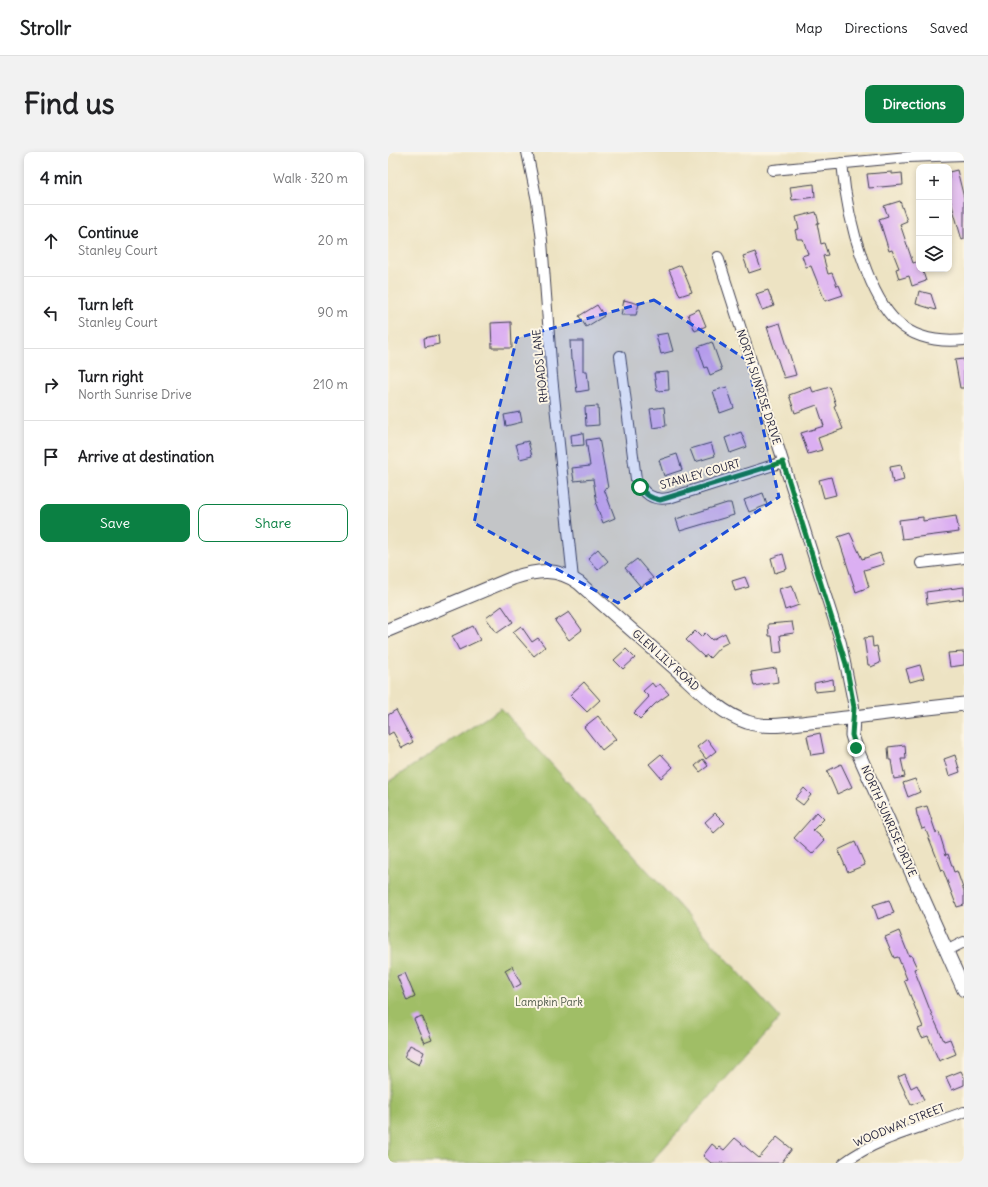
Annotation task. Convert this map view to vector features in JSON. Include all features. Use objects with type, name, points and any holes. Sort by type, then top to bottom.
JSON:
[{"type":"street","name":"RHOADS LANE","points":[[527,152],[542,241],[552,376],[573,579]]},
{"type":"street","points":[[773,170],[927,155],[964,155]]},
{"type":"street","points":[[842,163],[845,198],[850,221],[869,278],[883,306],[900,325],[924,338],[945,341],[964,340]]},
{"type":"street","name":"NORTH SUNRISE DRIVE","points":[[718,257],[841,643],[854,707],[852,735],[856,748],[885,810],[964,990]]},
{"type":"street","name":"STANLEY COURT","points":[[620,356],[636,479],[645,493],[652,498],[660,500],[669,498],[783,462]]},
{"type":"street","points":[[922,563],[964,558]]},
{"type":"street","name":"GLEN LILY ROAD","points":[[388,630],[528,573],[543,571],[557,572],[573,579],[704,694],[735,717],[748,723],[768,725],[854,718],[890,712],[964,704]]},
{"type":"street","points":[[946,951],[964,942]]},
{"type":"street","name":"WOODWAY STREET","points":[[844,1163],[871,1147],[964,1112]]},
{"type":"highlighted area","points":[[654,300],[747,360],[779,497],[618,603],[474,523],[496,420],[517,338]]},
{"type":"green space","name":"Lampkin Park","points":[[501,708],[780,1018],[650,1163],[388,1163],[388,782]]},
{"type":"building","points":[[957,170],[964,198],[964,239],[962,240],[952,205],[952,171]]},
{"type":"building","points":[[892,172],[892,174],[902,173],[903,185],[869,188],[867,174]]},
{"type":"building","points":[[814,184],[815,197],[792,200],[790,187]]},
{"type":"building","points":[[900,201],[907,221],[900,224],[913,263],[916,262],[916,272],[923,272],[926,281],[912,286],[909,276],[899,279],[896,269],[899,268],[892,250],[889,251],[879,219],[888,216],[884,206]]},
{"type":"building","points":[[816,212],[819,223],[817,223],[821,244],[824,243],[828,255],[823,256],[828,274],[832,273],[837,286],[839,285],[843,295],[825,301],[811,266],[806,267],[802,256],[808,254],[803,239],[797,239],[795,230],[799,229],[796,217]]},
{"type":"building","points":[[755,252],[761,269],[749,273],[743,256]]},
{"type":"building","points":[[681,265],[692,292],[680,296],[669,270]]},
{"type":"building","points":[[768,290],[774,306],[762,310],[756,294]]},
{"type":"building","points":[[919,291],[931,294],[936,310],[916,304]]},
{"type":"building","points":[[624,300],[639,304],[636,315],[621,315]]},
{"type":"building","points":[[597,305],[604,316],[586,327],[579,316]]},
{"type":"building","points":[[699,309],[706,326],[695,331],[688,314]]},
{"type":"building","points":[[511,322],[512,348],[492,348],[491,323]]},
{"type":"building","points":[[780,323],[796,375],[784,378],[767,327]]},
{"type":"building","points":[[668,333],[673,351],[661,354],[656,335]]},
{"type":"building","points":[[438,335],[439,344],[425,347],[424,338]]},
{"type":"building","points":[[570,341],[583,341],[583,371],[587,371],[589,390],[577,392],[573,360],[571,360]]},
{"type":"building","points":[[712,342],[722,370],[710,375],[707,367],[705,368],[698,347]]},
{"type":"building","points":[[964,359],[964,388],[960,388],[955,360]]},
{"type":"building","points":[[668,372],[669,390],[657,391],[654,373]]},
{"type":"building","points":[[727,387],[734,408],[720,413],[713,391]]},
{"type":"building","points":[[811,387],[813,392],[830,387],[836,405],[834,406],[843,429],[818,438],[822,450],[808,454],[801,433],[824,426],[817,405],[795,413],[789,395]]},
{"type":"building","points":[[598,406],[599,425],[586,426],[585,407]]},
{"type":"building","points":[[664,407],[666,426],[653,428],[650,409]]},
{"type":"building","points":[[520,412],[522,422],[506,426],[504,415]]},
{"type":"building","points":[[741,432],[747,447],[730,453],[725,438]]},
{"type":"building","points":[[583,433],[584,445],[572,446],[571,435]]},
{"type":"building","points":[[599,438],[608,488],[604,489],[615,518],[603,523],[596,504],[593,479],[574,481],[572,468],[590,466],[586,440]]},
{"type":"building","points":[[528,441],[532,456],[520,459],[516,444]]},
{"type":"building","points":[[711,443],[715,456],[695,462],[690,449]]},
{"type":"building","points":[[677,454],[682,470],[664,476],[659,460]]},
{"type":"building","points":[[901,465],[904,480],[893,483],[890,467]]},
{"type":"building","points":[[831,477],[836,495],[824,498],[819,480]]},
{"type":"building","points":[[763,493],[767,505],[749,512],[744,500]]},
{"type":"building","points":[[731,503],[734,515],[680,531],[676,519]]},
{"type":"building","points":[[956,516],[959,532],[902,539],[899,520],[923,517],[923,521]]},
{"type":"building","points":[[850,533],[862,559],[880,553],[884,564],[864,570],[869,587],[856,592],[838,537]]},
{"type":"building","points":[[598,549],[608,561],[598,570],[588,558]]},
{"type":"building","points":[[783,554],[787,569],[775,573],[771,558]]},
{"type":"building","points":[[637,559],[653,578],[641,587],[625,568]]},
{"type":"building","points":[[745,577],[749,587],[735,591],[732,581]]},
{"type":"building","points":[[792,585],[799,605],[785,610],[779,589]]},
{"type":"building","points":[[964,587],[964,599],[927,604],[926,592]]},
{"type":"building","points":[[502,606],[513,622],[497,633],[486,618]]},
{"type":"building","points":[[569,612],[582,630],[569,640],[555,621]]},
{"type":"building","points":[[792,622],[794,633],[780,635],[782,652],[774,653],[772,636],[769,636],[768,624]]},
{"type":"building","points":[[473,626],[480,640],[459,650],[452,636]]},
{"type":"building","points":[[521,626],[532,642],[538,638],[545,647],[534,656],[513,632]]},
{"type":"building","points":[[695,631],[701,637],[705,633],[712,640],[725,633],[729,642],[721,646],[710,658],[707,655],[704,657],[686,640]]},
{"type":"building","points":[[872,637],[873,647],[877,646],[880,663],[871,667],[868,665],[864,638]]},
{"type":"building","points":[[626,649],[635,658],[623,669],[614,660]]},
{"type":"building","points":[[964,652],[964,665],[950,667],[948,653]]},
{"type":"building","points":[[920,665],[924,678],[910,682],[906,669]]},
{"type":"building","points":[[776,668],[778,682],[754,686],[751,672]]},
{"type":"building","points":[[833,679],[834,690],[815,692],[814,683]]},
{"type":"building","points":[[584,682],[600,700],[587,712],[570,695]]},
{"type":"building","points":[[652,683],[655,687],[660,684],[669,694],[655,704],[640,719],[634,713],[649,697],[643,691]]},
{"type":"building","points":[[396,710],[413,742],[402,748],[393,732],[388,735],[388,715]]},
{"type":"building","points":[[598,716],[616,739],[602,750],[584,727]]},
{"type":"building","points":[[820,733],[824,753],[811,755],[807,736]]},
{"type":"building","points":[[707,739],[716,751],[706,759],[697,747]]},
{"type":"building","points":[[905,745],[906,759],[901,759],[905,777],[894,779],[891,760],[889,760],[888,747]]},
{"type":"building","points":[[661,754],[673,767],[661,778],[649,764]]},
{"type":"building","points":[[955,755],[960,772],[949,776],[944,759]]},
{"type":"building","points":[[703,759],[708,766],[700,772],[695,766]]},
{"type":"building","points":[[841,764],[852,787],[837,794],[827,771]]},
{"type":"building","points":[[915,779],[920,792],[908,797],[903,783]]},
{"type":"building","points":[[804,788],[811,795],[803,805],[795,799]]},
{"type":"building","points":[[927,806],[936,833],[939,832],[946,855],[948,854],[954,872],[957,871],[964,891],[964,905],[957,907],[925,828],[922,829],[916,809]]},
{"type":"building","points":[[817,812],[824,819],[813,830],[825,840],[812,854],[794,838]]},
{"type":"building","points":[[715,813],[725,823],[714,833],[705,822]]},
{"type":"building","points":[[855,842],[865,865],[848,872],[838,850]]},
{"type":"building","points":[[889,900],[894,913],[878,919],[873,905]]},
{"type":"building","points":[[899,931],[909,956],[911,955],[917,968],[914,969],[944,1041],[950,1039],[956,1054],[939,1061],[928,1036],[922,1038],[918,1029],[923,1027],[904,980],[907,979],[898,957],[894,958],[885,937]]},
{"type":"building","points":[[512,966],[521,984],[514,988],[505,970]]},
{"type":"building","points":[[405,973],[415,997],[407,1001],[397,976]]},
{"type":"building","points":[[422,1016],[432,1040],[424,1043],[414,1019]]},
{"type":"building","points":[[410,1045],[424,1052],[419,1065],[404,1057]]},
{"type":"building","points":[[961,1071],[964,1077],[964,1085],[952,1090],[946,1077]]},
{"type":"building","points":[[905,1074],[911,1088],[917,1085],[924,1100],[911,1105],[898,1077]]},
{"type":"building","points":[[777,1137],[792,1149],[781,1163],[711,1163],[703,1156],[712,1144],[718,1149],[720,1147],[724,1150],[735,1138],[759,1158]]},
{"type":"route","points":[[640,487],[652,498],[660,500],[783,462],[841,643],[854,707],[852,735],[856,748]]}]
